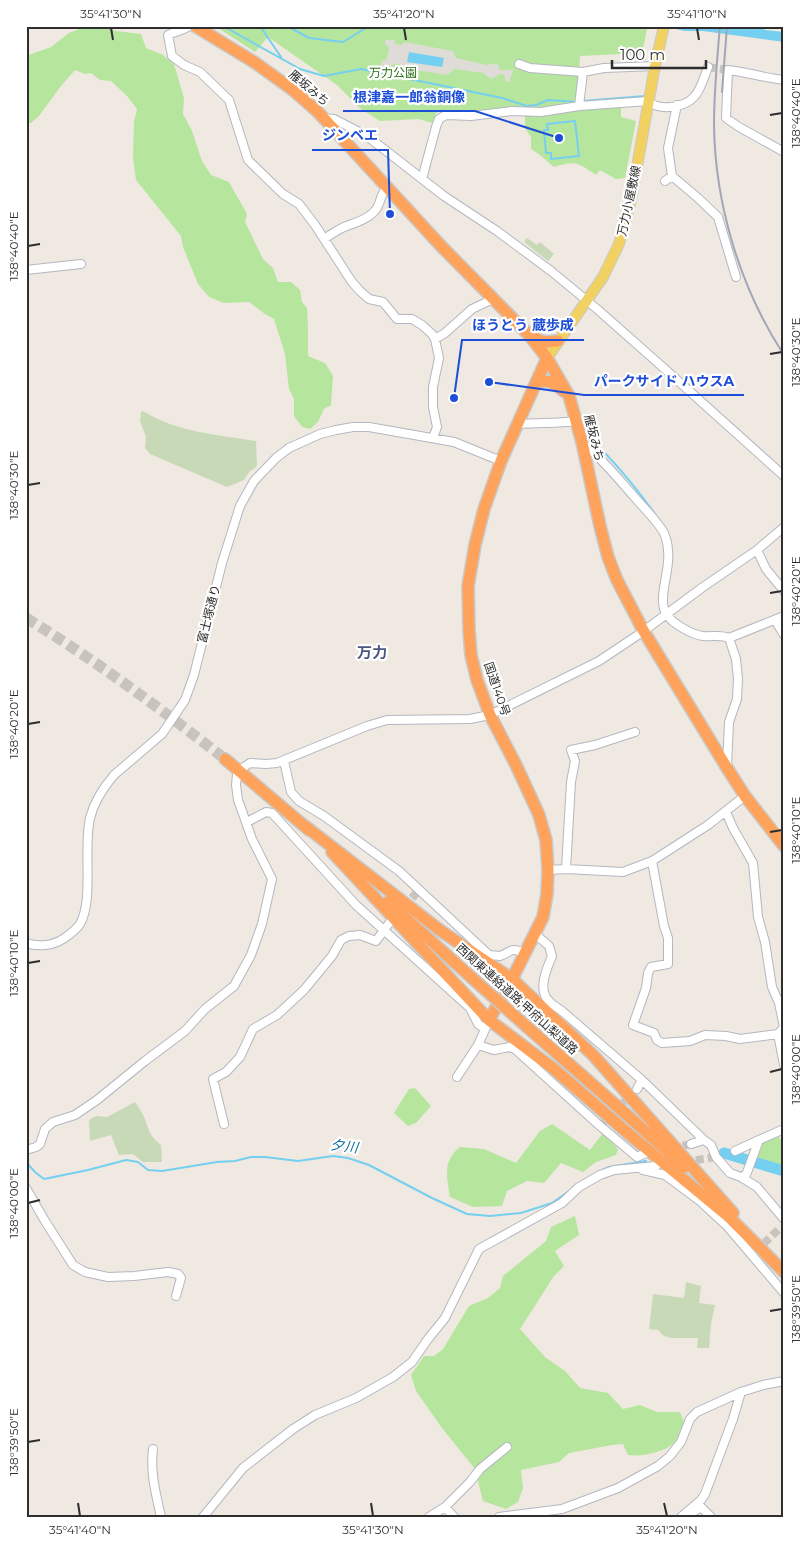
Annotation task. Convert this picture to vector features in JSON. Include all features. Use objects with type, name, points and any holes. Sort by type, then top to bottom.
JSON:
[{"type":"highway","name":"雁坂みち","points":[[195,26],[293,90],[324,118],[529,335],[556,370],[569,396],[582,442],[608,557],[617,580],[643,630],[727,768],[745,796],[783,844]]},
{"type":"highway","points":[[529,335],[544,342],[558,341]]},
{"type":"highway","name":"国道140号","points":[[487,1024],[512,980],[543,917],[547,894],[548,870],[546,840],[540,815],[490,715],[477,680],[472,655],[468,586],[484,509],[501,461],[547,358]]},
{"type":"highway","points":[[536,383],[545,380],[550,381],[569,396]]},
{"type":"highway","name":"西関東連絡道路;甲府山梨道路","points":[[225,759],[305,826],[472,978],[627,1114],[738,1218],[784,1271]]},
{"type":"highway","points":[[305,826],[441,931],[512,980],[593,1055],[738,1218]]},
{"type":"highway","points":[[332,852],[487,1024],[554,1069],[630,1136],[729,1217],[784,1271]]},
{"type":"main road","name":"万力小屋敷線","points":[[547,358],[609,268],[619,244],[630,200],[655,63],[664,26]]},
{"type":"street","points":[[189,26],[183,31],[175,31],[168,35],[172,56],[184,66],[200,72],[229,100],[248,160],[283,194],[298,204],[360,291],[369,299],[383,302],[397,319],[412,318],[432,334],[435,339],[439,358],[433,387],[433,407],[437,427],[433,438]]},
{"type":"street","points":[[518,64],[530,68],[583,72],[655,63]]},
{"type":"street","points":[[422,179],[436,127],[439,119],[446,115],[470,116],[512,111],[549,111],[580,103],[648,101],[653,106],[677,105],[692,99],[696,95],[708,67]]},
{"type":"street","points":[[784,80],[768,78],[748,72],[728,70],[726,118],[784,152]]},
{"type":"street","points":[[580,103],[583,72]]},
{"type":"street","points":[[677,105],[668,148],[672,176],[718,217],[736,277]]},
{"type":"street","points":[[324,118],[334,119],[367,136],[422,179],[551,270],[588,300],[784,476]]},
{"type":"street","points":[[665,181],[672,176]]},
{"type":"street","points":[[324,238],[370,215],[377,208],[387,186]]},
{"type":"street","points":[[26,270],[80,264]]},
{"type":"street","points":[[435,339],[472,309],[493,299]]},
{"type":"street","points":[[518,424],[576,421]]},
{"type":"street","name":"富士塚通り","points":[[26,944],[33,946],[58,942],[69,935],[80,924],[86,908],[87,841],[90,818],[94,807],[114,775],[162,734],[185,700],[194,675],[222,563],[240,506],[254,481],[276,458],[289,448],[320,434],[336,430],[369,427],[454,442],[501,461]]},
{"type":"street","points":[[582,442],[600,457],[664,533],[669,552],[663,599],[666,614],[682,627],[702,636],[724,636],[729,638],[784,616]]},
{"type":"street","points":[[244,767],[250,763],[277,763],[367,726],[387,720],[470,720],[490,715],[599,661],[702,587],[758,550],[784,527]]},
{"type":"street","points":[[758,550],[766,568],[784,591]]},
{"type":"street","points":[[775,620],[784,635]]},
{"type":"street","points":[[727,768],[729,722],[737,699],[738,680],[736,659],[729,638]]},
{"type":"street","points":[[566,869],[571,782],[575,761],[572,750],[595,745],[635,732]]},
{"type":"street","points":[[284,760],[291,792],[300,801],[324,816],[399,871],[489,955],[500,956],[514,949],[525,953]]},
{"type":"street","points":[[26,1150],[40,1144],[45,1129],[53,1122],[75,1115],[97,1100],[185,1031],[205,1009],[234,986],[251,954],[262,924],[272,879],[252,839],[238,800],[236,785],[238,774]]},
{"type":"street","points":[[548,870],[624,872],[652,861],[726,812],[745,796]]},
{"type":"street","points":[[247,822],[266,812],[272,813],[356,905],[470,1008],[478,1024],[487,1024],[478,1046],[457,1077]]},
{"type":"street","points":[[652,861],[668,938],[668,964],[651,967],[633,1025],[654,1034],[657,1040],[662,1043],[690,1041],[705,1035],[740,1039],[778,1034],[784,1027],[779,1003],[772,987],[765,942],[758,917],[753,863],[726,812]]},
{"type":"street","points":[[224,1124],[213,1079],[226,1072],[240,1057],[254,1029],[278,1014],[304,990],[332,956],[342,940],[349,936],[360,935],[376,940],[390,922]]},
{"type":"street","points":[[534,933],[549,946],[552,956],[543,989],[548,1001],[562,1010],[642,1080],[707,1143],[730,1173],[741,1177],[757,1187],[784,1219]]},
{"type":"street","points":[[778,1034],[784,1065]]},
{"type":"street","points":[[478,1046],[494,1050],[510,1047],[515,1049],[637,1157],[646,1153]]},
{"type":"street","points":[[637,1089],[642,1080]]},
{"type":"street","points":[[735,1151],[784,1129]]},
{"type":"street","points":[[741,1177],[746,1175],[760,1140]]},
{"type":"street","points":[[691,1144],[707,1143]]},
{"type":"street","points":[[203,1517],[243,1468],[293,1429],[314,1415],[356,1398],[393,1378],[412,1362],[444,1318],[479,1249],[562,1203],[579,1187],[600,1175],[614,1170],[656,1166]]},
{"type":"street","points":[[636,1168],[665,1176],[700,1201],[753,1254],[784,1293]]},
{"type":"street","points":[[26,1188],[73,1265],[86,1272],[108,1277],[168,1272],[178,1274],[182,1278],[176,1296]]},
{"type":"street","points":[[499,1517],[531,1515],[562,1509],[618,1488],[642,1476],[670,1456],[681,1442],[690,1419],[697,1412],[741,1392],[784,1381]]},
{"type":"street","points":[[680,1517],[701,1500],[705,1494],[741,1392]]},
{"type":"street","points":[[428,1517],[445,1507],[480,1469],[506,1447]]},
{"type":"street","points":[[153,1449],[152,1476],[161,1517]]},
{"type":"street","points":[[445,1507],[454,1517]]},
{"type":"street","points":[[688,1511],[690,1513],[700,1507],[711,1517]]},
{"type":"green space","points":[[88,26],[102,26],[116,31],[141,34],[146,48],[163,55],[174,64],[184,98],[183,114],[192,131],[202,161],[211,175],[229,182],[247,214],[245,222],[263,259],[273,268],[278,282],[291,282],[300,290],[302,302],[307,308],[308,356],[325,363],[333,376],[331,405],[324,409],[318,422],[310,429],[302,427],[294,416],[294,399],[289,389],[285,354],[274,319],[249,302],[224,303],[209,297],[198,284],[183,247],[181,236],[136,180],[133,157],[134,122],[137,109],[127,96],[111,81],[100,80],[91,73],[85,74],[75,70],[39,116],[31,123],[26,122],[26,56],[51,47],[69,33]]},
{"type":"green space","name":"万力公園","points":[[215,26],[641,26],[647,29],[642,53],[580,56],[577,104],[621,105],[621,117],[636,121],[625,178],[616,179],[600,170],[596,175],[572,163],[554,167],[531,149],[531,137],[525,128],[525,109],[463,113],[442,111],[436,113],[433,123],[418,119],[380,121],[361,109],[337,85],[268,37],[255,52]]},
{"type":"green space","points":[[527,238],[537,245],[540,242],[554,254],[548,261],[524,242]]},
{"type":"green space","points":[[143,411],[169,424],[183,428],[256,441],[257,465],[244,480],[227,487],[150,454],[145,448],[146,437],[140,421],[141,412]]},
{"type":"green space","points":[[415,1088],[431,1106],[416,1123],[408,1126],[394,1113],[409,1089]]},
{"type":"green space","points":[[135,1102],[151,1134],[161,1145],[162,1162],[143,1162],[133,1154],[119,1155],[111,1135],[90,1141],[89,1120],[96,1116],[107,1117]]},
{"type":"green space","points":[[552,1124],[590,1150],[603,1133],[618,1149],[616,1155],[596,1162],[583,1172],[561,1163],[544,1183],[527,1181],[507,1191],[502,1206],[473,1207],[450,1197],[447,1176],[448,1164],[454,1152],[460,1147],[484,1149],[516,1163],[540,1131]]},
{"type":"green space","points":[[775,1133],[784,1143],[784,1167],[754,1156],[759,1140]]},
{"type":"green space","points":[[575,1216],[579,1235],[555,1251],[564,1266],[554,1276],[520,1329],[545,1357],[565,1371],[580,1388],[608,1393],[623,1409],[640,1405],[657,1412],[680,1412],[684,1422],[677,1438],[672,1444],[661,1451],[628,1455],[623,1444],[612,1445],[569,1453],[559,1462],[521,1470],[523,1488],[518,1502],[506,1509],[483,1501],[475,1469],[442,1428],[416,1391],[411,1375],[424,1356],[434,1356],[443,1349],[469,1306],[488,1298],[500,1288],[503,1276],[546,1241],[551,1227]]},
{"type":"green space","points":[[686,1282],[701,1286],[699,1303],[715,1305],[709,1348],[697,1348],[698,1338],[671,1338],[664,1336],[658,1330],[649,1329],[653,1294],[684,1298]]},
{"type":"shaded area","points":[[385,40],[395,40],[395,44],[402,45],[404,42],[453,51],[456,58],[486,65],[497,63],[500,70],[513,70],[509,82],[505,81],[505,75],[500,74],[491,79],[483,73],[455,69],[447,75],[403,68],[400,64],[393,64],[390,69],[380,69],[382,61],[387,59],[389,48],[385,44]]},
{"type":"water","points":[[662,26],[721,26],[728,28],[728,26],[761,26],[765,30],[784,32],[784,42],[703,31],[685,31]]},
{"type":"water","points":[[409,52],[444,58],[442,67],[407,62]]},
{"type":"waterway","points":[[223,26],[300,69],[324,76],[361,69],[502,98],[527,106],[536,105],[548,100],[578,102]]},
{"type":"waterway","points":[[260,26],[281,57]]},
{"type":"waterway","points":[[287,26],[309,38],[343,42],[369,26],[396,28],[406,26]]},
{"type":"waterway","points":[[535,26],[544,26]]},
{"type":"waterway","points":[[583,101],[645,96]]},
{"type":"waterway","points":[[575,121],[579,156],[551,159],[551,153],[546,153],[544,130],[548,130],[547,124],[575,121]]},
{"type":"waterway","points":[[594,442],[626,476],[655,514]]},
{"type":"waterway","name":"夕川","points":[[724,1153],[784,1171]]},
{"type":"waterway","name":"夕川","points":[[26,1162],[44,1179],[126,1160],[138,1162],[148,1170],[162,1171],[251,1157],[298,1161],[333,1156],[348,1158],[369,1165],[467,1214],[490,1216],[521,1213],[552,1203],[569,1191]]},
{"type":"waterway","name":"夕川","points":[[603,1170],[609,1167],[646,1161]]},
{"type":"tunnel","points":[[708,67],[728,70]]},
{"type":"tunnel","points":[[26,618],[127,686],[225,759]]},
{"type":"tunnel","points":[[404,907],[419,890]]},
{"type":"tunnel","points":[[603,1123],[632,1094]]},
{"type":"tunnel","points":[[671,1148],[691,1144]]},
{"type":"tunnel","points":[[684,1162],[716,1157]]},
{"type":"tunnel","points":[[755,1252],[781,1227]]},
{"type":"railway","points":[[720,26],[714,125],[719,185],[725,215],[743,274],[768,329],[784,355]]},
{"type":"railway","points":[[722,92],[727,26]]},
{"type":"place","name":"根津嘉一郎翁銅像","points":[[559,138]]},
{"type":"place","name":"ジンベエ","points":[[390,214]]},
{"type":"place","name":"パークサイド ハウスA","points":[[489,382]]},
{"type":"place","name":"ほうとう 蔵歩成","points":[[454,398]]},
{"type":"district","name":"万力","points":[[372,653]]}]
